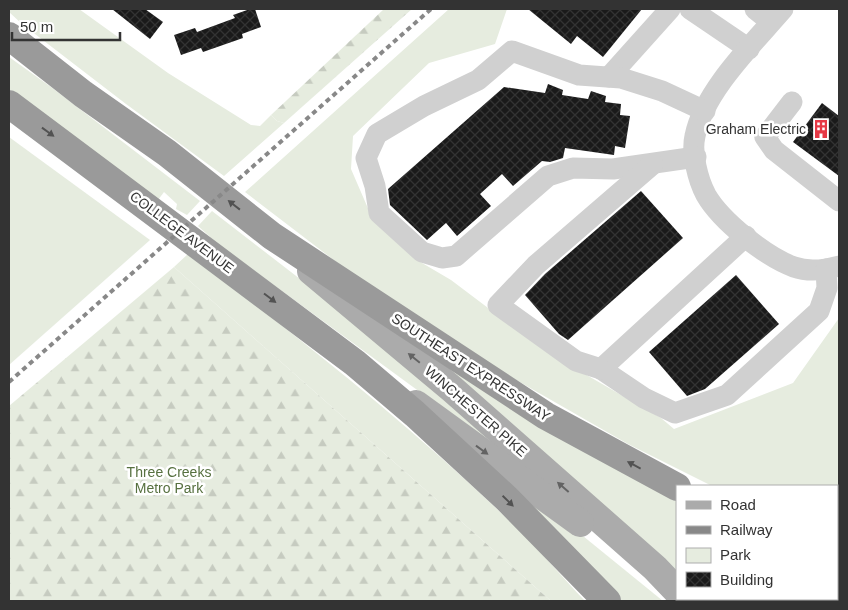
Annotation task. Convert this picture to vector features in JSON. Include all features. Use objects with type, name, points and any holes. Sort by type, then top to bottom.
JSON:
[{"type":"highway","points":[[9,36],[83,94],[167,153],[272,236]]},
{"type":"highway","points":[[9,49],[83,94]]},
{"type":"highway","name":"COLLEGE AVENUE","points":[[9,104],[355,363]]},
{"type":"highway","name":"SOUTHEAST EXPRESSWAY","points":[[272,236],[546,416],[676,486]]},
{"type":"highway","points":[[355,363],[415,414],[507,499],[607,601]]},
{"type":"main road","name":"WINCHESTER PIKE","points":[[272,236],[328,287],[460,396],[641,556],[676,590]]},
{"type":"main road","name":"WINCHESTER PIKE","points":[[355,363],[456,431],[587,528],[647,578],[676,597]]},
{"type":"lane","points":[[610,77],[670,9]]},
{"type":"lane","points":[[690,9],[749,49]]},
{"type":"lane","points":[[653,164],[536,265],[498,305],[576,361],[601,369],[644,398],[675,413],[727,395],[776,348],[819,311],[833,268],[795,267],[770,255],[726,219],[706,195],[696,166],[694,137],[713,92],[749,49],[770,13]]},
{"type":"lane","points":[[696,157],[613,169],[573,168],[548,176],[456,256],[442,258],[422,252],[379,212],[375,186],[366,158],[377,134],[424,106],[478,80],[512,51],[579,75],[621,78],[662,91],[705,111]]},
{"type":"lane","points":[[792,102],[765,137],[774,150],[839,201]]},
{"type":"lane","points":[[601,369],[746,236]]},
{"type":"green space","points":[[9,9],[79,9],[168,73],[251,125],[260,126],[271,115],[277,121],[284,123],[224,176],[22,24],[9,12]]},
{"type":"green space","points":[[384,9],[412,9],[284,123],[277,121],[271,115]]},
{"type":"green space","points":[[449,9],[507,9],[495,44],[429,63],[353,136],[351,169],[370,213],[417,260],[451,280],[545,351],[661,418],[674,429],[793,383],[839,318],[838,489],[838,485],[710,485],[628,444],[511,377],[352,274],[245,192]]},
{"type":"green space","points":[[9,57],[200,201],[187,215],[176,209],[177,204],[164,192],[158,200],[9,89]]},
{"type":"green space","points":[[9,137],[150,240],[9,365]]},
{"type":"green space","points":[[212,211],[357,323],[540,480],[219,245],[198,226]]},
{"type":"green space","points":[[189,253],[318,354],[484,496],[539,550],[585,601],[551,601],[174,267]]},
{"type":"green space","name":"Three Creeks Metro Park","points":[[174,267],[551,601],[9,601],[9,406]]},
{"type":"green space","points":[[418,348],[676,497],[676,575]]},
{"type":"green space","points":[[497,471],[583,536],[663,601],[620,601]]},
{"type":"green space","points":[[839,579],[839,601],[704,600],[838,600]]},
{"type":"building","points":[[112,9],[145,9],[163,22],[150,39]]},
{"type":"building","points":[[255,9],[261,27],[242,34],[243,38],[203,52],[201,48],[181,55],[174,35],[195,28],[197,32],[235,18],[233,15]]},
{"type":"building","points":[[528,9],[642,9],[603,57],[577,36],[571,44]]},
{"type":"building","points":[[548,84],[563,90],[562,95],[588,99],[591,91],[606,96],[605,102],[621,104],[620,115],[630,116],[625,148],[615,146],[614,155],[565,148],[563,158],[550,162],[542,161],[513,186],[502,174],[480,194],[491,206],[457,236],[446,223],[427,240],[390,205],[388,189],[504,87],[545,93]]},
{"type":"building","name":"Graham Electric","points":[[822,103],[839,116],[839,176],[793,142]]},
{"type":"building","points":[[641,191],[683,238],[568,340],[559,334],[525,295],[545,274]]},
{"type":"building","points":[[736,275],[779,324],[705,389],[687,396],[649,352]]},
{"type":"railway","points":[[9,382],[431,9]]},
{"type":"place","name":"Graham Electric","points":[[821,129]]}]
